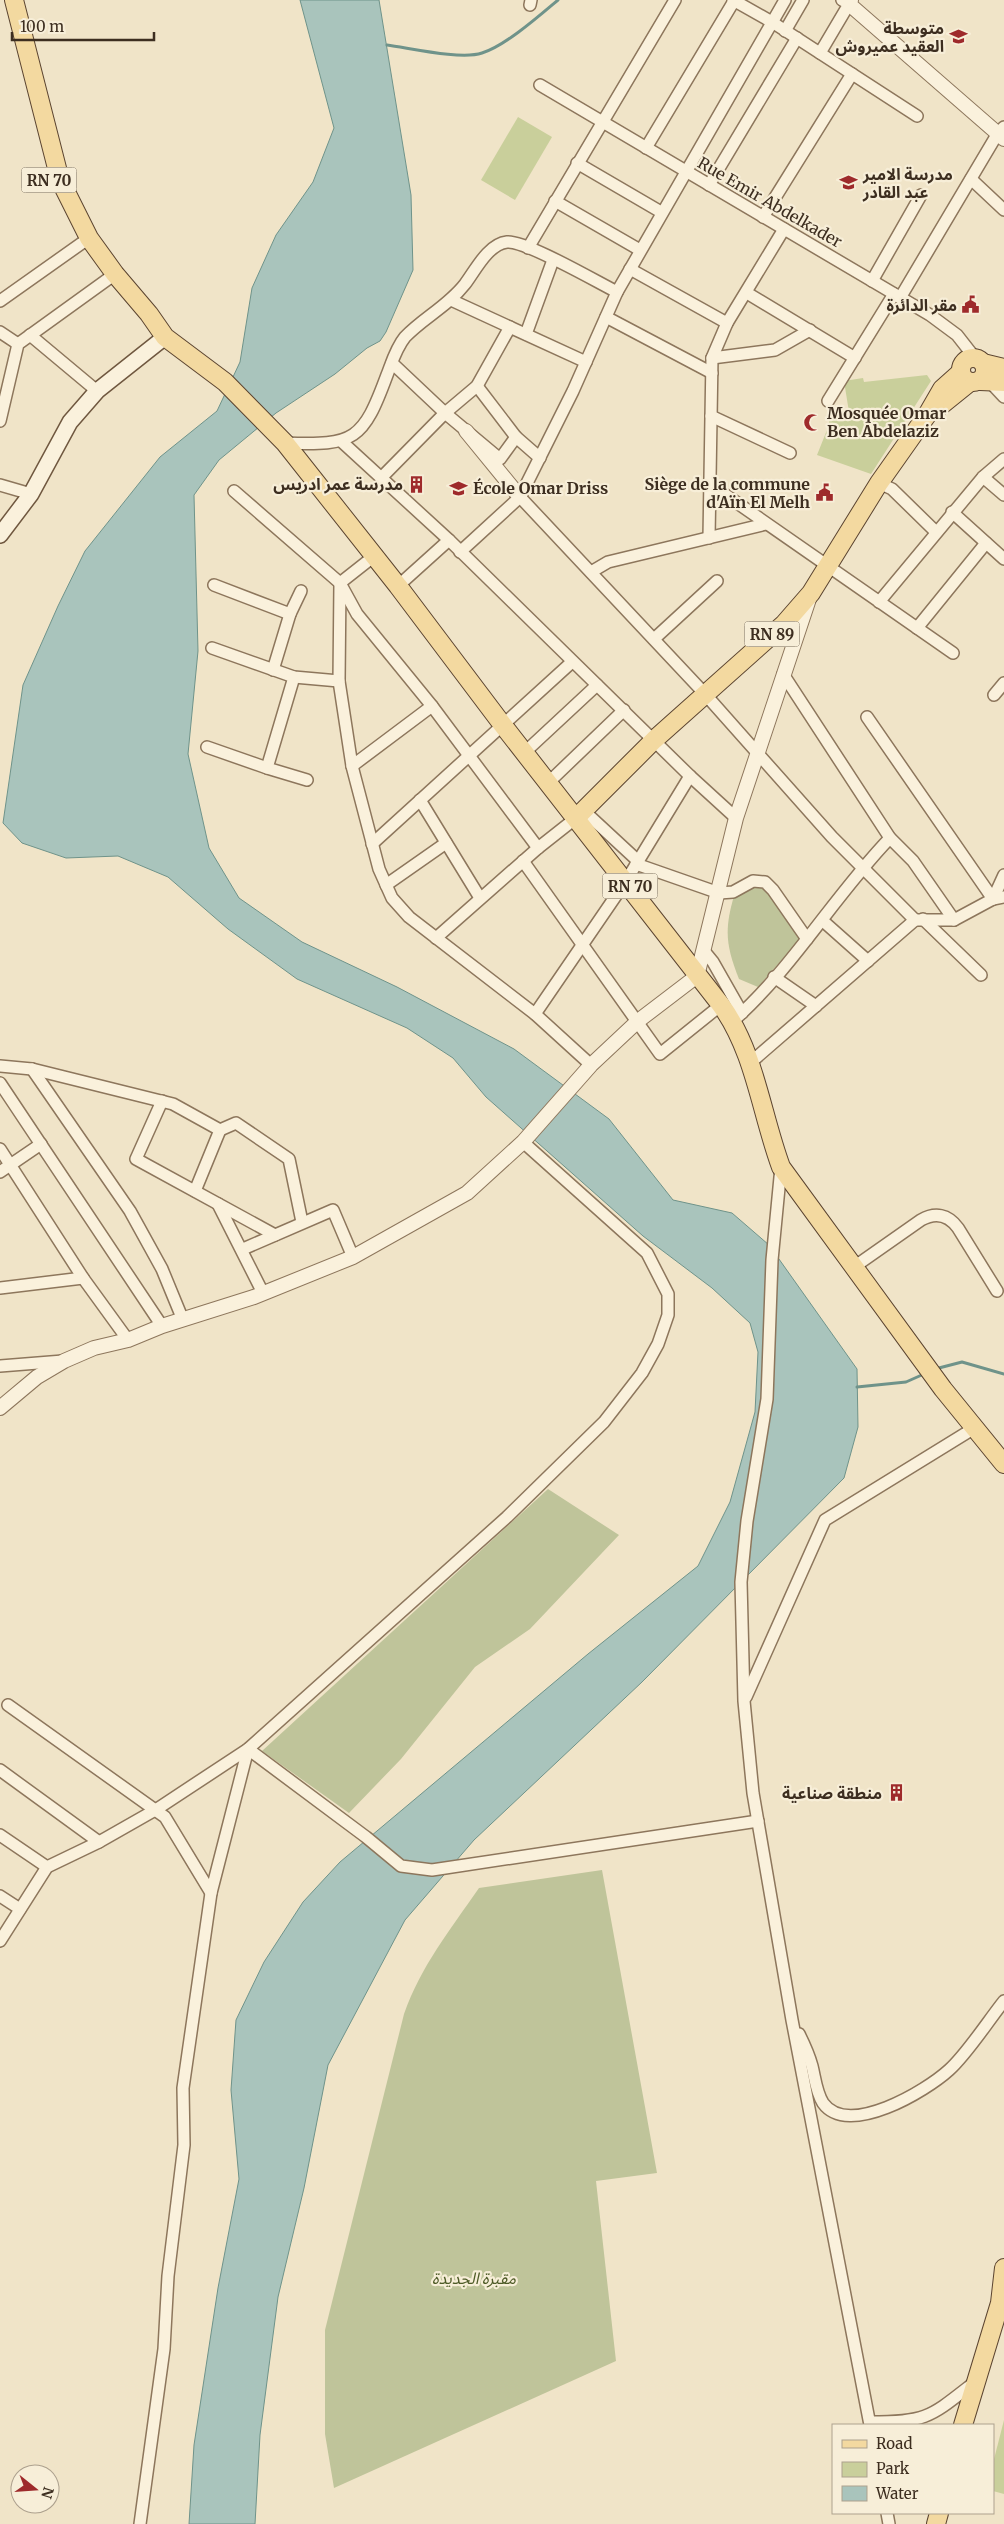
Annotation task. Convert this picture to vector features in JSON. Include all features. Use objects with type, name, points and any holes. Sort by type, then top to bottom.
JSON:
[{"type":"main road","name":"RN 70","points":[[1,0],[17,35]]},
{"type":"main road","name":"RN 70","points":[[14,0],[17,35],[56,182],[85,241],[111,277],[149,314],[161,332],[225,382],[282,440],[398,586],[548,782],[580,814],[626,881],[697,976],[721,1005],[737,1017],[770,1137],[781,1167],[943,1389],[976,1427],[1004,1464]]},
{"type":"main road","points":[[0,535],[31,494],[70,422],[96,391],[161,332]]},
{"type":"main road","points":[[981,380],[963,363],[979,360],[1004,368]]},
{"type":"main road","name":"RN 89","points":[[580,814],[654,740],[784,624],[811,593],[879,483],[927,416],[942,389],[981,380]]},
{"type":"main road","points":[[963,2424],[1000,2303],[1004,2268]]},
{"type":"street","points":[[528,248],[601,121],[675,0]]},
{"type":"street","points":[[646,148],[733,0],[772,22],[917,116]]},
{"type":"street","points":[[460,552],[520,497],[586,362],[617,292],[661,212],[785,0]]},
{"type":"street","points":[[785,31],[803,0]]},
{"type":"street","points":[[820,53],[848,1],[1003,132],[828,401]]},
{"type":"street","points":[[708,185],[797,38]]},
{"type":"street","points":[[763,217],[852,74]]},
{"type":"street","name":"Rue Emir Abdelkader","points":[[540,85],[930,315],[957,335],[979,360]]},
{"type":"street","points":[[578,163],[661,212]]},
{"type":"street","points":[[971,179],[1004,210]]},
{"type":"street","points":[[872,281],[921,195]]},
{"type":"street","points":[[555,201],[640,250]]},
{"type":"street","points":[[709,538],[712,358],[727,324],[784,229]]},
{"type":"street","points":[[0,301],[85,241]]},
{"type":"street","points":[[282,440],[315,444],[341,441],[356,434],[374,413],[392,363],[406,337],[452,300],[488,252],[498,245],[508,242],[528,248],[617,292]]},
{"type":"street","points":[[526,334],[553,260]]},
{"type":"street","points":[[630,268],[727,324]]},
{"type":"street","points":[[0,421],[18,344],[111,277]]},
{"type":"street","points":[[747,293],[855,358]]},
{"type":"street","points":[[452,300],[586,362]]},
{"type":"street","points":[[606,317],[712,373]]},
{"type":"street","points":[[381,478],[446,413],[477,386],[510,327]]},
{"type":"street","points":[[712,358],[775,350],[810,330]]},
{"type":"street","points":[[0,332],[18,344]]},
{"type":"street","points":[[30,335],[96,391]]},
{"type":"street","points":[[392,363],[466,431],[500,459],[516,437]]},
{"type":"street","points":[[981,380],[1004,397]]},
{"type":"street","points":[[477,386],[516,437],[540,458]]},
{"type":"street","points":[[711,416],[790,453]]},
{"type":"street","points":[[466,431],[520,497],[654,639],[862,867],[981,975]]},
{"type":"street","points":[[341,441],[449,540],[572,662],[736,818]]},
{"type":"street","points":[[879,602],[952,512],[983,477],[1004,459]]},
{"type":"street","points":[[983,477],[1004,496]]},
{"type":"street","points":[[879,483],[892,489],[936,532]]},
{"type":"street","points":[[710,484],[953,653]]},
{"type":"street","points":[[0,485],[31,494]]},
{"type":"street","points":[[234,492],[340,584],[358,614],[469,754],[538,848]]},
{"type":"street","points":[[952,512],[1004,560]]},
{"type":"street","points":[[591,572],[608,562],[766,524]]},
{"type":"street","points":[[398,586],[449,540]]},
{"type":"street","points":[[917,628],[986,543]]},
{"type":"street","points":[[373,556],[340,584],[339,681],[352,766],[379,869],[392,898],[409,917],[535,1014],[591,1065]]},
{"type":"street","points":[[654,639],[718,581]]},
{"type":"street","points":[[214,585],[290,614]]},
{"type":"street","points":[[273,670],[290,614],[301,591]]},
{"type":"street","points":[[0,1408],[37,1377],[64,1361],[94,1348],[128,1340],[162,1326],[263,1293],[353,1256],[429,1216],[467,1193],[525,1140],[591,1065],[638,1021],[697,976],[736,818],[811,593]]},
{"type":"street","points":[[212,648],[294,677],[339,681]]},
{"type":"street","points":[[372,844],[572,662]]},
{"type":"street","points":[[783,674],[890,838],[913,861],[954,920]]},
{"type":"street","points":[[267,768],[294,677]]},
{"type":"street","points":[[994,695],[1004,683]]},
{"type":"street","points":[[525,752],[597,685]]},
{"type":"street","points":[[352,766],[432,706]]},
{"type":"street","points":[[548,782],[624,710]]},
{"type":"street","points":[[867,717],[998,898]]},
{"type":"street","points":[[207,747],[308,780]]},
{"type":"street","points":[[535,1014],[626,881],[690,776]]},
{"type":"street","points":[[420,800],[480,898]]},
{"type":"street","points":[[436,938],[538,848],[580,814],[637,862],[719,893],[733,892],[753,881],[764,882],[774,890],[807,939]]},
{"type":"street","points":[[704,951],[712,962],[737,1017],[807,939],[862,867],[890,838]]},
{"type":"street","points":[[386,885],[446,842]]},
{"type":"street","points":[[523,861],[660,1054],[721,1005]]},
{"type":"street","points":[[750,1064],[919,919],[954,920],[998,898],[1004,875]]},
{"type":"street","points":[[822,921],[868,961]]},
{"type":"street","points":[[774,977],[816,1006]]},
{"type":"street","points":[[0,1066],[32,1069],[173,1104],[220,1130]]},
{"type":"street","points":[[32,1069],[130,1211],[162,1269],[183,1320]]},
{"type":"street","points":[[0,1083],[162,1326]]},
{"type":"street","points":[[162,1102],[136,1159],[275,1235]]},
{"type":"street","points":[[194,1191],[220,1130],[236,1123],[289,1159],[302,1222]]},
{"type":"street","points":[[0,1941],[47,1867],[99,1842],[157,1809],[248,1749],[507,1517],[604,1422],[642,1373],[658,1344],[668,1315],[668,1294],[647,1253],[525,1140]]},
{"type":"street","points":[[0,1172],[12,1166],[41,1144]]},
{"type":"street","points":[[0,1149],[83,1278],[128,1340]]},
{"type":"street","points":[[781,1167],[772,1260],[766,1398],[747,1521],[741,1582],[744,1701],[752,1793],[792,2020],[870,2424],[905,2422],[928,2416],[975,2382]]},
{"type":"street","points":[[218,1204],[243,1249],[263,1293]]},
{"type":"street","points":[[243,1249],[333,1210],[353,1256]]},
{"type":"street","points":[[854,1267],[921,1220],[934,1215],[941,1215],[948,1218],[958,1228],[997,1291]]},
{"type":"street","points":[[0,1288],[83,1278]]},
{"type":"street","points":[[0,1366],[64,1361]]},
{"type":"street","points":[[744,1701],[825,1520],[976,1427]]},
{"type":"street","points":[[8,1705],[157,1809],[165,1817],[211,1893]]},
{"type":"street","points":[[248,1749],[401,1866],[432,1870],[758,1821]]},
{"type":"street","points":[[140,2524],[164,2349],[168,2276],[184,2145],[183,2088],[211,1893],[248,1749]]},
{"type":"street","points":[[0,1770],[99,1842]]},
{"type":"street","points":[[0,1835],[47,1867]]},
{"type":"street","points":[[0,1896],[20,1909]]},
{"type":"street","points":[[792,2020],[808,2054],[823,2102],[832,2111],[841,2115],[850,2115],[881,2110],[934,2082],[950,2070],[1004,2001]]},
{"type":"green space","points":[[518,117],[552,137],[515,200],[481,180]]},
{"type":"green space","points":[[927,375],[931,381],[871,474],[817,455],[829,425],[829,419],[849,412],[844,381],[863,378],[864,382]]},
{"type":"green space","points":[[757,884],[765,885],[801,938],[758,987],[739,979],[731,957],[728,938],[729,919],[734,896]]},
{"type":"green space","points":[[548,1489],[619,1535],[530,1629],[475,1667],[401,1759],[349,1813],[262,1751]]},
{"type":"green space","name":"مقبرة الجديدة","points":[[602,1870],[657,2173],[596,2181],[616,2361],[334,2488],[325,2434],[325,2330],[404,2014],[411,1997],[437,1949],[479,1888]]},
{"type":"green space","points":[[1004,2420],[1004,2494],[994,2491],[994,2459]]},
{"type":"water","points":[[300,0],[379,0],[411,195],[413,270],[386,332],[380,341],[367,348],[335,374],[276,413],[219,460],[194,495],[198,651],[188,754],[209,848],[239,898],[302,942],[397,987],[514,1049],[609,1119],[673,1200],[732,1213],[769,1245],[857,1369],[858,1427],[844,1478],[642,1682],[474,1840],[405,1920],[328,2065],[304,2188],[278,2297],[260,2435],[255,2524],[189,2524],[194,2445],[218,2288],[239,2179],[231,2090],[236,2020],[264,1962],[303,1902],[340,1862],[588,1654],[698,1566],[730,1502],[755,1412],[758,1352],[750,1323],[712,1288],[643,1236],[486,1097],[453,1058],[407,1028],[297,979],[228,929],[168,877],[118,856],[66,858],[22,843],[3,823],[23,685],[58,606],[85,551],[160,457],[217,411],[240,362],[252,288],[276,235],[313,182],[334,128]]},
{"type":"waterway","points":[[387,45],[449,54],[473,55],[482,53],[501,44],[532,22],[558,0]]},
{"type":"waterway","points":[[935,1369],[962,1362],[1004,1374]]},
{"type":"waterway","points":[[857,1387],[906,1382],[924,1374]]},
{"type":"place","name":"متوسطة العقيد عميروش","points":[[958,37]]},
{"type":"place","name":"مدرسة الامير عبد القادر","points":[[849,183]]},
{"type":"place","name":"مقر الدائرة","points":[[971,305]]},
{"type":"place","name":"Mosquée Omar Ben Abdelaziz","points":[[813,422]]},
{"type":"place","name":"مدرسة عمر ادريس","points":[[417,484]]},
{"type":"place","name":"École Omar Driss","points":[[459,488]]},
{"type":"place","name":"Siège de la commune d'Aïn El Melh","points":[[824,493]]},
{"type":"place","name":"منطقة صناعية","points":[[896,1793]]}]
